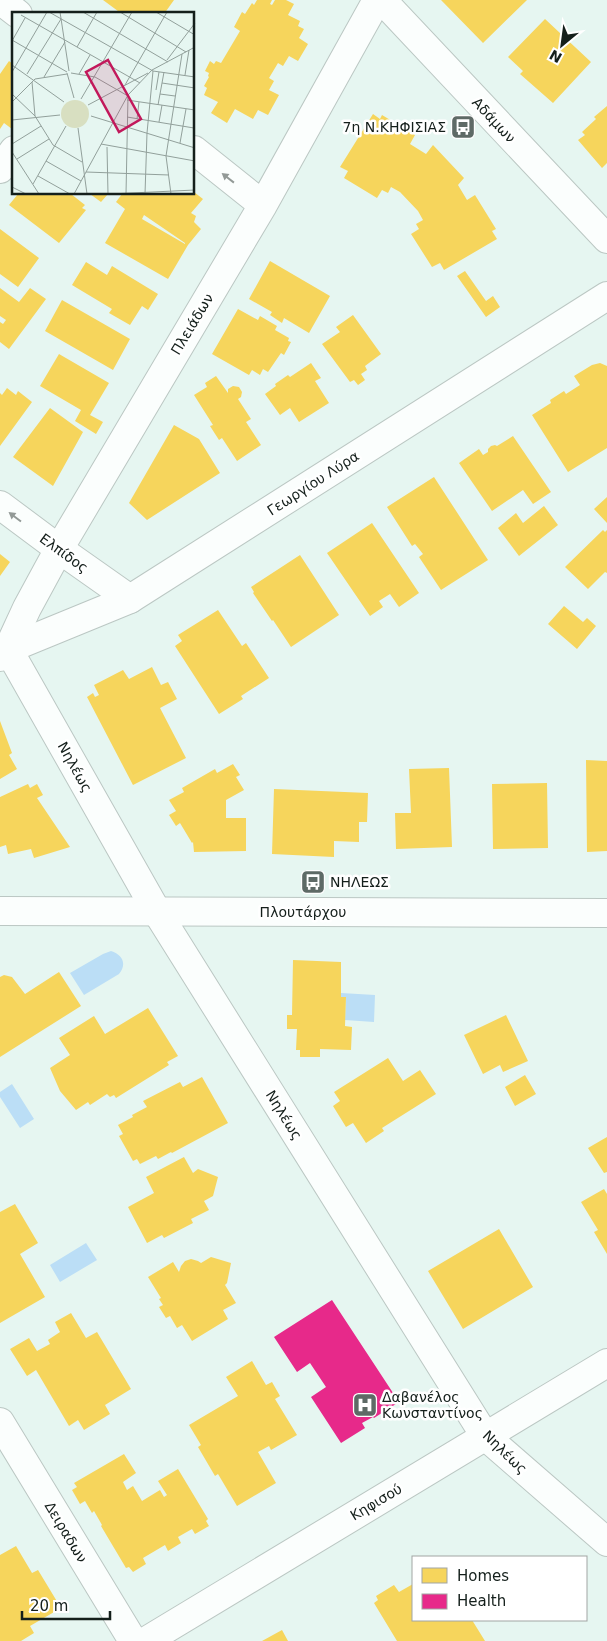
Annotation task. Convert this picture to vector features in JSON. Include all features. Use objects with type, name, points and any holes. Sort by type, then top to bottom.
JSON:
[{"type":"street","points":[[0,0],[15,12]]},
{"type":"street","name":"Πλειάδων","points":[[3,651],[59,550],[263,205],[377,0]]},
{"type":"street","name":"Αδάμων","points":[[382,0],[607,239]]},
{"type":"street","points":[[195,151],[263,205]]},
{"type":"street","points":[[0,169],[12,153]]},
{"type":"street","name":"Γεωργίου Λύρα","points":[[3,651],[130,599],[607,296]]},
{"type":"street","name":"Ελπίδος","points":[[0,505],[59,550],[130,599]]},
{"type":"street","name":"Νηλέως","points":[[3,651],[157,912],[485,1436],[607,1542]]},
{"type":"street","name":"Πλουτάρχου","points":[[0,911],[607,913]]},
{"type":"street","name":"Κηφισού","points":[[146,1641],[607,1363]]},
{"type":"street","name":"Δειραδων","points":[[0,1422],[133,1641]]},
{"type":"water","points":[[111,951],[121,957],[123,967],[119,974],[84,995],[70,973]]},
{"type":"water","points":[[341,993],[375,995],[374,1022],[345,1020],[346,997],[341,997]]},
{"type":"water","points":[[12,1084],[34,1119],[20,1128],[0,1097],[0,1092]]},
{"type":"water","points":[[86,1243],[97,1260],[60,1282],[50,1265]]},
{"type":"building: Homes","points":[[103,0],[174,0],[165,12],[119,12]]},
{"type":"building: Homes","points":[[257,0],[272,0],[270,4],[272,5],[275,0],[286,0],[294,4],[288,15],[300,21],[298,26],[304,29],[299,38],[308,44],[298,61],[289,56],[283,66],[278,63],[269,78],[274,81],[269,90],[279,95],[268,115],[258,110],[253,119],[235,109],[227,123],[211,113],[218,102],[204,95],[207,88],[204,86],[209,77],[209,73],[205,71],[210,61],[214,64],[216,61],[221,63],[240,31],[234,27],[242,12],[245,14],[252,3],[254,5]]},
{"type":"building: Homes","points":[[441,0],[527,0],[483,43]]},
{"type":"building: Homes","points":[[545,19],[591,62],[553,103],[520,74],[523,71],[508,57]]},
{"type":"building: Homes","points":[[9,61],[12,63],[12,129],[4,123],[0,129],[0,74]]},
{"type":"building: Homes","points":[[607,106],[607,163],[602,168],[578,140],[585,135],[582,132],[596,119],[594,117]]},
{"type":"building: Homes","points":[[373,114],[380,119],[382,115],[415,135],[410,144],[426,154],[433,145],[464,178],[458,185],[467,200],[475,195],[496,229],[492,231],[497,239],[444,270],[440,263],[432,267],[411,234],[419,229],[416,224],[423,220],[418,211],[400,192],[391,187],[388,193],[382,190],[377,198],[344,178],[348,171],[340,167]]},
{"type":"building: Homes","points":[[195,193],[203,199],[191,213],[196,216],[194,222],[201,229],[188,245],[168,279],[105,243],[125,209],[116,202],[121,195],[195,195]],"holes":[[[144,215],[185,243],[142,219]]]},
{"type":"building: Homes","points":[[17,195],[72,195],[85,205],[82,208],[86,210],[59,243],[9,205]]},
{"type":"building: Homes","points":[[91,195],[107,195],[101,202]]},
{"type":"building: Homes","points":[[0,229],[39,258],[18,287],[0,274]]},
{"type":"building: Homes","points":[[270,261],[330,296],[309,333],[284,318],[282,323],[270,315],[272,312],[249,299]]},
{"type":"building: Homes","points":[[86,262],[107,275],[112,266],[158,294],[148,310],[142,306],[130,325],[109,313],[112,309],[72,285]]},
{"type":"building: Homes","points":[[465,271],[486,301],[493,296],[500,307],[486,317],[457,276]]},
{"type":"building: Homes","points":[[0,288],[19,302],[30,288],[46,299],[9,349],[0,342],[0,322],[3,324],[6,320],[0,316]]},
{"type":"building: Homes","points":[[62,300],[130,339],[113,370],[45,331]]},
{"type":"building: Homes","points":[[238,309],[258,320],[260,316],[277,326],[275,330],[289,338],[288,341],[291,342],[284,355],[281,353],[268,372],[263,369],[260,375],[252,370],[249,375],[212,354]]},
{"type":"building: Homes","points":[[353,315],[381,354],[365,366],[367,370],[361,374],[365,380],[358,385],[354,380],[350,382],[322,344],[340,332],[336,327]]},
{"type":"building: Homes","points":[[59,354],[109,383],[90,415],[103,422],[96,434],[75,421],[81,410],[40,386]]},
{"type":"building: Homes","points":[[311,363],[321,378],[315,381],[329,403],[299,422],[290,408],[280,415],[265,394],[288,375],[290,377]]},
{"type":"building: Homes","points":[[600,363],[607,366],[607,448],[568,472],[532,415],[551,403],[550,400],[564,391],[566,394],[580,385],[574,376],[592,365]]},
{"type":"building: Homes","points":[[216,376],[228,393],[228,389],[233,386],[239,387],[242,392],[241,397],[238,399],[251,419],[246,422],[261,445],[237,461],[222,438],[219,440],[210,426],[213,425],[194,395],[207,387],[205,383]]},
{"type":"building: Homes","points":[[7,388],[16,395],[18,391],[32,402],[0,446],[0,393],[2,395]]},
{"type":"building: Homes","points":[[50,408],[83,432],[53,486],[13,457]]},
{"type":"building: Homes","points":[[174,425],[199,439],[220,473],[147,520],[129,503]]},
{"type":"building: Homes","points":[[513,436],[551,492],[533,504],[523,490],[492,511],[459,463],[479,449],[483,455],[488,452],[491,446],[497,446]]},
{"type":"building: Homes","points":[[434,477],[488,560],[441,590],[419,557],[423,554],[415,544],[412,546],[387,507]]},
{"type":"building: Homes","points":[[607,497],[607,523],[594,509]]},
{"type":"building: Homes","points":[[544,506],[558,525],[519,556],[498,528],[516,513],[523,523]]},
{"type":"building: Homes","points":[[372,523],[419,593],[399,607],[390,594],[379,601],[383,607],[370,616],[327,553]]},
{"type":"building: Homes","points":[[603,530],[605,532],[607,530],[607,573],[605,572],[588,589],[565,567]]},
{"type":"building: Homes","points":[[0,554],[10,562],[0,576]]},
{"type":"building: Homes","points":[[300,555],[339,615],[291,647],[253,593],[251,587]]},
{"type":"building: Homes","points":[[564,606],[583,622],[587,618],[596,626],[577,649],[548,624]]},
{"type":"building: Homes","points":[[218,610],[242,646],[246,643],[269,678],[241,696],[243,699],[219,714],[175,646],[182,641],[178,635]]},
{"type":"building: Homes","points":[[152,667],[161,685],[168,682],[177,699],[160,708],[186,758],[133,785],[87,697],[93,693],[95,697],[99,695],[94,685],[123,670],[129,679]]},
{"type":"building: Homes","points":[[0,721],[12,753],[9,755],[17,769],[0,779]]},
{"type":"building: Homes","points":[[586,760],[607,761],[607,851],[587,852]]},
{"type":"building: Homes","points":[[233,764],[240,775],[236,777],[244,790],[226,800],[226,818],[246,818],[246,851],[194,852],[193,842],[180,823],[176,826],[169,815],[176,811],[169,800],[184,792],[182,788],[215,769],[217,773]]},
{"type":"building: Homes","points":[[449,768],[452,847],[396,849],[395,813],[411,813],[409,769]]},
{"type":"building: Homes","points":[[547,783],[548,848],[493,849],[492,784]]},
{"type":"building: Homes","points":[[28,784],[30,788],[37,784],[43,795],[37,798],[70,847],[34,858],[31,849],[8,854],[6,845],[0,847],[0,797]]},
{"type":"building: Homes","points":[[274,789],[368,793],[367,822],[359,822],[359,842],[334,841],[334,857],[272,854]]},
{"type":"building: Homes","points":[[293,960],[341,962],[341,997],[346,997],[345,1026],[352,1027],[351,1050],[320,1049],[320,1057],[300,1057],[300,1050],[296,1050],[297,1029],[287,1029],[287,1015],[292,1015]]},
{"type":"building: Homes","points":[[59,972],[81,1006],[0,1057],[0,977],[4,975],[12,977],[25,994]]},
{"type":"building: Homes","points":[[148,1008],[178,1056],[167,1062],[169,1065],[116,1098],[114,1095],[110,1097],[107,1094],[90,1105],[88,1102],[76,1110],[60,1091],[50,1068],[70,1055],[59,1038],[94,1016],[105,1034]]},
{"type":"building: Homes","points":[[506,1015],[528,1061],[503,1072],[500,1065],[483,1074],[464,1035]]},
{"type":"building: Homes","points":[[388,1058],[403,1081],[420,1070],[436,1094],[382,1128],[384,1131],[366,1143],[353,1123],[346,1127],[333,1106],[340,1101],[334,1092]]},
{"type":"building: Homes","points":[[525,1075],[536,1094],[515,1106],[505,1087]]},
{"type":"building: Homes","points":[[202,1077],[228,1123],[158,1159],[156,1156],[140,1164],[137,1159],[133,1161],[119,1136],[123,1134],[118,1125],[147,1107],[143,1101],[180,1082],[183,1087]]},
{"type":"building: Homes","points":[[607,1137],[607,1172],[604,1173],[588,1148]]},
{"type":"building: Homes","points":[[184,1157],[193,1173],[198,1169],[218,1177],[213,1196],[204,1201],[209,1210],[191,1219],[193,1223],[164,1238],[162,1235],[147,1243],[128,1207],[154,1193],[146,1177]]},
{"type":"building: Homes","points":[[604,1189],[607,1194],[607,1254],[594,1232],[598,1230],[581,1202]]},
{"type":"building: Homes","points":[[15,1204],[38,1243],[20,1254],[45,1297],[0,1323],[0,1212]]},
{"type":"building: Homes","points":[[499,1229],[533,1287],[463,1329],[428,1271]]},
{"type":"building: Homes","points":[[211,1257],[231,1263],[225,1285],[236,1303],[223,1310],[228,1319],[192,1341],[182,1325],[177,1328],[170,1316],[166,1318],[159,1307],[163,1305],[159,1299],[161,1298],[148,1277],[173,1262],[179,1272],[185,1261],[191,1259],[201,1263]]},
{"type":"building: Homes","points":[[71,1313],[86,1338],[97,1332],[131,1389],[105,1405],[110,1414],[84,1430],[78,1420],[69,1426],[36,1370],[27,1376],[10,1349],[29,1338],[37,1351],[50,1344],[48,1340],[60,1332],[55,1322]]},
{"type":"building: Homes","points":[[252,1361],[266,1385],[272,1382],[280,1396],[275,1399],[297,1435],[271,1450],[269,1446],[258,1452],[276,1483],[237,1506],[218,1474],[215,1476],[198,1447],[201,1445],[189,1425],[238,1396],[226,1377]]},
{"type":"building: Homes","points":[[124,1454],[136,1473],[123,1482],[127,1490],[133,1486],[142,1501],[160,1490],[164,1497],[167,1495],[158,1481],[178,1469],[208,1519],[206,1521],[209,1526],[195,1534],[192,1529],[178,1537],[181,1543],[168,1551],[165,1545],[143,1558],[146,1564],[133,1572],[129,1567],[126,1568],[94,1511],[92,1513],[85,1501],[80,1504],[72,1490],[77,1487],[74,1483]]},
{"type":"building: Homes","points":[[16,1546],[32,1573],[38,1570],[61,1608],[30,1626],[34,1633],[21,1641],[0,1641],[0,1555]]},
{"type":"building: Homes","points":[[394,1585],[399,1592],[412,1585],[412,1621],[473,1621],[485,1641],[397,1641],[374,1603],[378,1600],[376,1596]]},
{"type":"building: Homes","points":[[282,1630],[288,1641],[262,1641]]},
{"type":"building: Health","points":[[332,1300],[399,1402],[374,1418],[362,1423],[365,1428],[341,1443],[311,1397],[326,1387],[310,1363],[297,1372],[274,1337]]},
{"type":"place","name":"7η Ν.ΚΗΦΙΣΙΑΣ","points":[[463,127]]},
{"type":"place","name":"ΝΗΛΕΩΣ","points":[[313,882]]},
{"type":"place","name":"Δαβανέλος Κωνσταντίνος","points":[[365,1405]]}]
